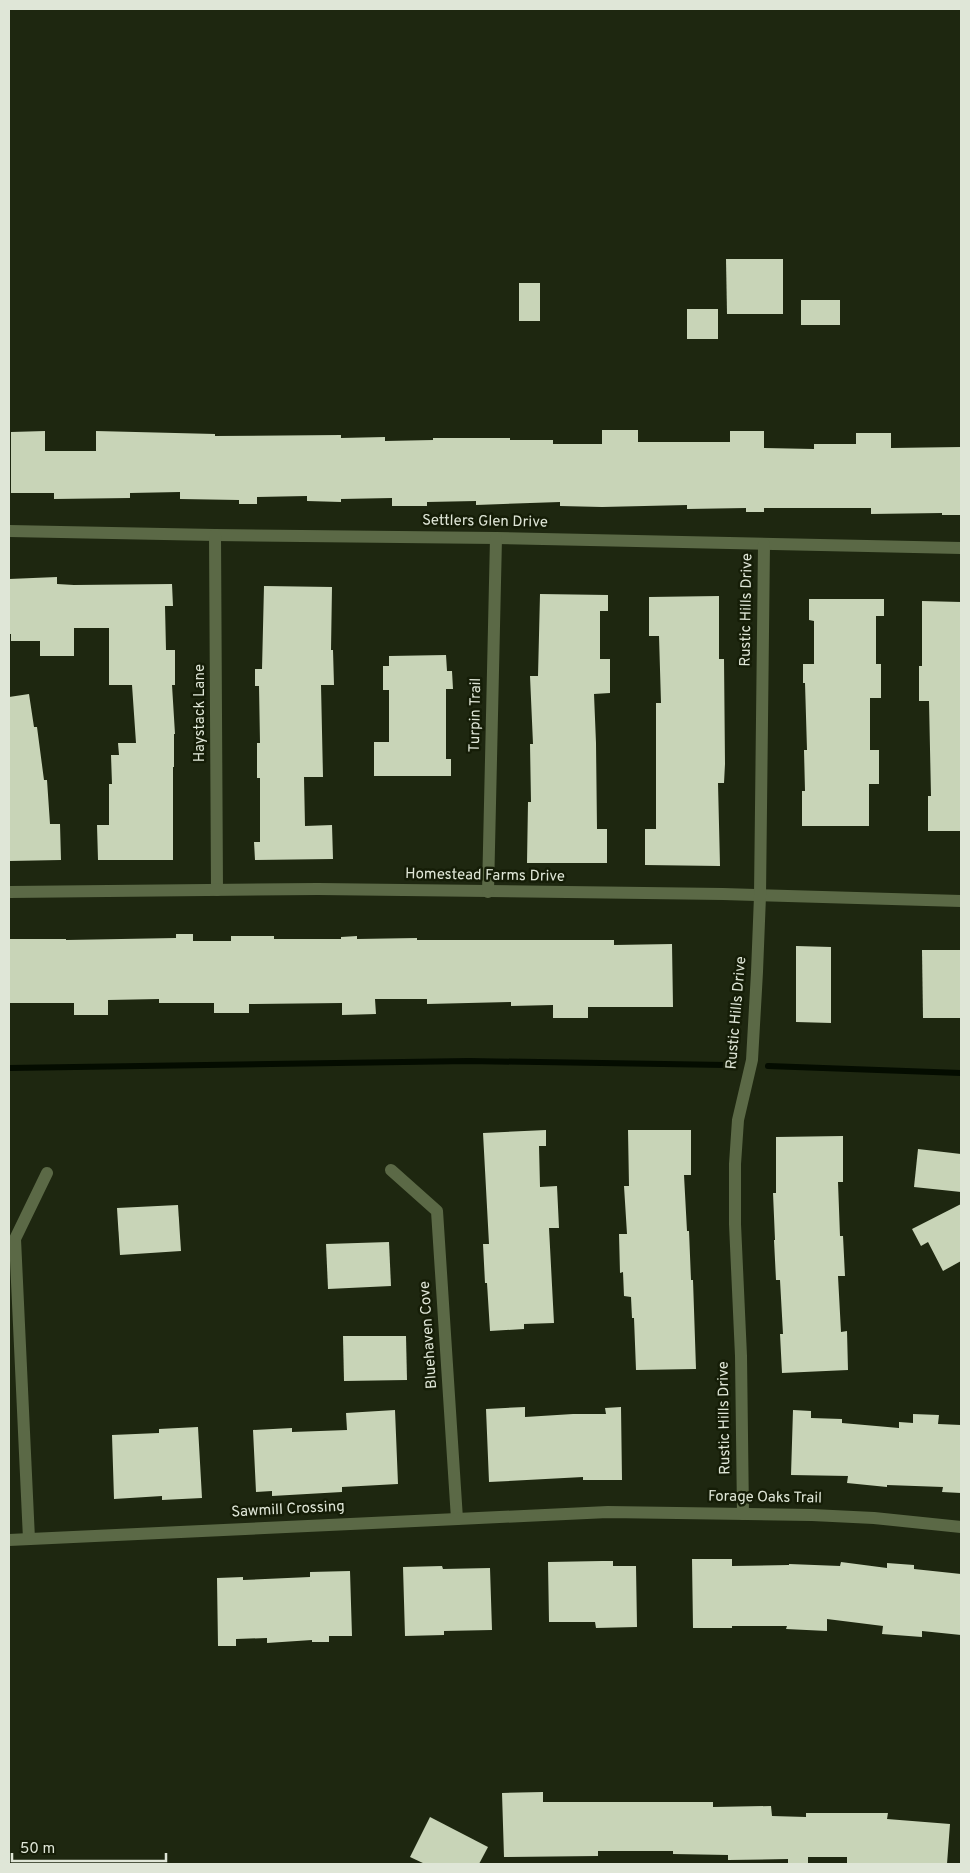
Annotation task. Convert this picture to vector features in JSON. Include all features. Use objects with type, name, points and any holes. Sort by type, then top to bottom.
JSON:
[{"type":"street","name":"Settlers Glen Drive","points":[[9,531],[215,536],[496,538],[961,548]]},
{"type":"street","name":"Haystack Lane","points":[[215,536],[217,890]]},
{"type":"street","name":"Turpin Trail","points":[[488,892],[496,538]]},
{"type":"street","name":"Rustic Hills Drive","points":[[743,1514],[741,1356],[735,1224],[735,1164],[738,1120],[752,1060],[760,896],[764,544]]},
{"type":"street","name":"Homestead Farms Drive","points":[[9,892],[318,889],[961,901]]},
{"type":"street","name":"Bluehaven Cove","points":[[391,1170],[437,1211],[457,1519]]},
{"type":"street","points":[[29,1539],[15,1239],[47,1173]]},
{"type":"street","name":"Forage Oaks Trail","points":[[568,1514],[608,1512],[874,1518],[961,1527]]},
{"type":"street","name":"Sawmill Crossing","points":[[9,1540],[568,1514]]},
{"type":"building","points":[[726,259],[783,259],[783,314],[727,314]]},
{"type":"building","points":[[519,283],[540,283],[540,321],[519,321]]},
{"type":"building","points":[[801,300],[840,300],[840,325],[801,325]]},
{"type":"building","points":[[687,309],[718,309],[718,339],[687,339]]},
{"type":"building","points":[[602,430],[638,430],[638,442],[730,442],[730,431],[764,431],[764,448],[814,449],[814,444],[856,444],[856,433],[891,433],[891,448],[961,447],[961,515],[942,515],[942,513],[871,514],[871,508],[764,508],[764,512],[746,512],[746,508],[687,509],[687,505],[560,506],[560,502],[476,505],[476,501],[427,502],[427,506],[392,506],[392,498],[341,499],[341,502],[307,501],[307,496],[257,497],[257,504],[239,504],[239,500],[180,499],[180,492],[130,493],[130,498],[54,499],[54,493],[11,493],[11,432],[45,431],[45,451],[96,451],[96,431],[215,434],[215,436],[341,435],[341,438],[385,437],[385,441],[433,440],[433,438],[510,438],[510,440],[553,440],[553,444],[602,444]]},
{"type":"building","points":[[57,577],[57,584],[172,584],[173,606],[165,606],[166,650],[175,650],[175,685],[172,685],[175,734],[173,860],[98,860],[97,825],[109,825],[109,784],[112,784],[111,755],[119,755],[118,743],[136,743],[132,685],[109,685],[109,628],[74,628],[74,656],[40,656],[40,641],[11,641],[11,634],[9,634],[9,579]]},
{"type":"building","points":[[264,586],[332,587],[331,650],[333,650],[334,685],[321,685],[323,777],[304,777],[305,826],[332,825],[333,859],[255,860],[254,842],[260,842],[260,778],[257,778],[257,743],[260,743],[259,686],[255,686],[255,669],[262,669]]},
{"type":"building","points":[[540,594],[608,595],[608,611],[600,611],[600,659],[610,659],[610,693],[594,694],[597,829],[607,829],[607,863],[527,863],[528,802],[531,802],[530,744],[533,744],[530,676],[538,676]]},
{"type":"building","points":[[719,596],[719,659],[724,659],[725,764],[724,783],[718,783],[720,866],[645,865],[645,829],[656,829],[656,703],[661,703],[659,636],[649,636],[649,597]]},
{"type":"building","points":[[809,599],[884,599],[884,616],[876,616],[876,664],[881,664],[881,698],[870,698],[870,750],[879,750],[879,784],[869,784],[869,826],[802,826],[802,791],[805,791],[804,750],[807,750],[803,664],[814,664],[814,621],[809,620]]},
{"type":"building","points":[[922,601],[961,602],[961,831],[928,831],[928,796],[931,796],[929,701],[919,701],[919,666],[922,666]]},
{"type":"building","points":[[446,655],[447,671],[452,671],[453,689],[446,689],[446,759],[451,759],[451,776],[374,776],[374,742],[389,742],[389,690],[383,690],[383,666],[389,666],[389,656]]},
{"type":"building","points":[[29,694],[34,727],[37,727],[44,780],[47,780],[50,824],[60,824],[61,860],[9,861],[9,697]]},
{"type":"building","points":[[176,934],[193,934],[193,941],[231,941],[231,936],[274,936],[274,939],[341,939],[341,937],[357,936],[357,939],[614,940],[614,945],[672,944],[673,1007],[588,1007],[588,1018],[553,1018],[553,1005],[511,1006],[511,1002],[427,1004],[427,999],[375,999],[376,1014],[342,1015],[342,1003],[249,1004],[249,1013],[214,1013],[214,1003],[159,1003],[159,999],[108,1000],[108,1015],[74,1015],[74,1003],[9,1003],[9,939],[176,938]]},
{"type":"building","points":[[796,946],[831,947],[831,1023],[796,1022]]},
{"type":"building","points":[[922,950],[961,950],[961,1018],[923,1018]]},
{"type":"building","points":[[546,1130],[546,1146],[539,1146],[540,1187],[557,1186],[559,1228],[549,1228],[554,1323],[524,1324],[524,1329],[490,1331],[483,1244],[489,1244],[483,1133]]},
{"type":"building","points":[[628,1130],[691,1130],[691,1175],[684,1175],[691,1280],[693,1280],[696,1369],[636,1370],[634,1318],[632,1318],[631,1297],[624,1296],[623,1272],[620,1273],[619,1234],[627,1234],[624,1186],[629,1186]]},
{"type":"building","points":[[843,1136],[843,1182],[838,1182],[840,1236],[843,1236],[845,1276],[838,1276],[841,1332],[847,1331],[848,1370],[782,1373],[780,1334],[783,1334],[780,1280],[776,1280],[774,1240],[773,1193],[776,1193],[776,1137]]},
{"type":"building","points":[[918,1149],[961,1154],[961,1192],[914,1187]]},
{"type":"building","points":[[961,1204],[961,1261],[943,1271],[928,1242],[921,1246],[912,1229]]},
{"type":"building","points":[[178,1205],[181,1251],[120,1255],[117,1208]]},
{"type":"building","points":[[389,1242],[391,1286],[328,1289],[326,1244]]},
{"type":"building","points":[[343,1336],[406,1336],[407,1380],[344,1381]]},
{"type":"building","points":[[525,1407],[525,1417],[606,1414],[605,1408],[621,1407],[622,1480],[583,1480],[583,1477],[489,1482],[486,1409]]},
{"type":"building","points":[[395,1410],[398,1484],[342,1487],[342,1492],[272,1496],[272,1491],[256,1492],[253,1430],[292,1428],[292,1432],[347,1430],[346,1413]]},
{"type":"building","points":[[793,1410],[811,1411],[811,1418],[842,1419],[842,1423],[899,1428],[899,1422],[913,1423],[913,1414],[939,1415],[938,1424],[961,1425],[961,1493],[942,1492],[943,1487],[887,1485],[887,1487],[847,1483],[848,1476],[791,1475]]},
{"type":"building","points":[[198,1427],[202,1498],[162,1500],[162,1496],[114,1499],[112,1435],[159,1433],[159,1429]]},
{"type":"building","points":[[692,1559],[732,1559],[732,1566],[789,1564],[840,1566],[841,1562],[887,1568],[887,1563],[914,1565],[914,1569],[961,1574],[961,1635],[922,1631],[922,1637],[882,1634],[883,1626],[827,1619],[827,1631],[786,1629],[787,1626],[693,1628]]},
{"type":"building","points":[[613,1561],[613,1566],[636,1566],[637,1627],[596,1628],[595,1622],[549,1622],[548,1562]]},
{"type":"building","points":[[442,1566],[443,1569],[490,1568],[492,1630],[444,1631],[444,1635],[405,1636],[403,1567]]},
{"type":"building","points":[[350,1571],[352,1636],[329,1636],[329,1642],[312,1642],[312,1640],[267,1643],[267,1638],[236,1639],[236,1646],[218,1646],[217,1578],[243,1577],[243,1580],[310,1577],[310,1572]]},
{"type":"building","points":[[543,1792],[543,1802],[713,1802],[713,1807],[771,1806],[772,1816],[806,1817],[806,1813],[888,1813],[887,1819],[950,1824],[947,1864],[847,1864],[847,1857],[808,1857],[808,1863],[788,1863],[788,1859],[728,1860],[728,1855],[673,1854],[673,1851],[598,1851],[598,1856],[504,1857],[502,1793]]},
{"type":"building","points":[[430,1817],[488,1847],[479,1864],[425,1864],[410,1857]]},
{"type":"waterway","points":[[9,1068],[469,1061],[726,1065]]},
{"type":"waterway","points":[[768,1066],[961,1073]]}]
